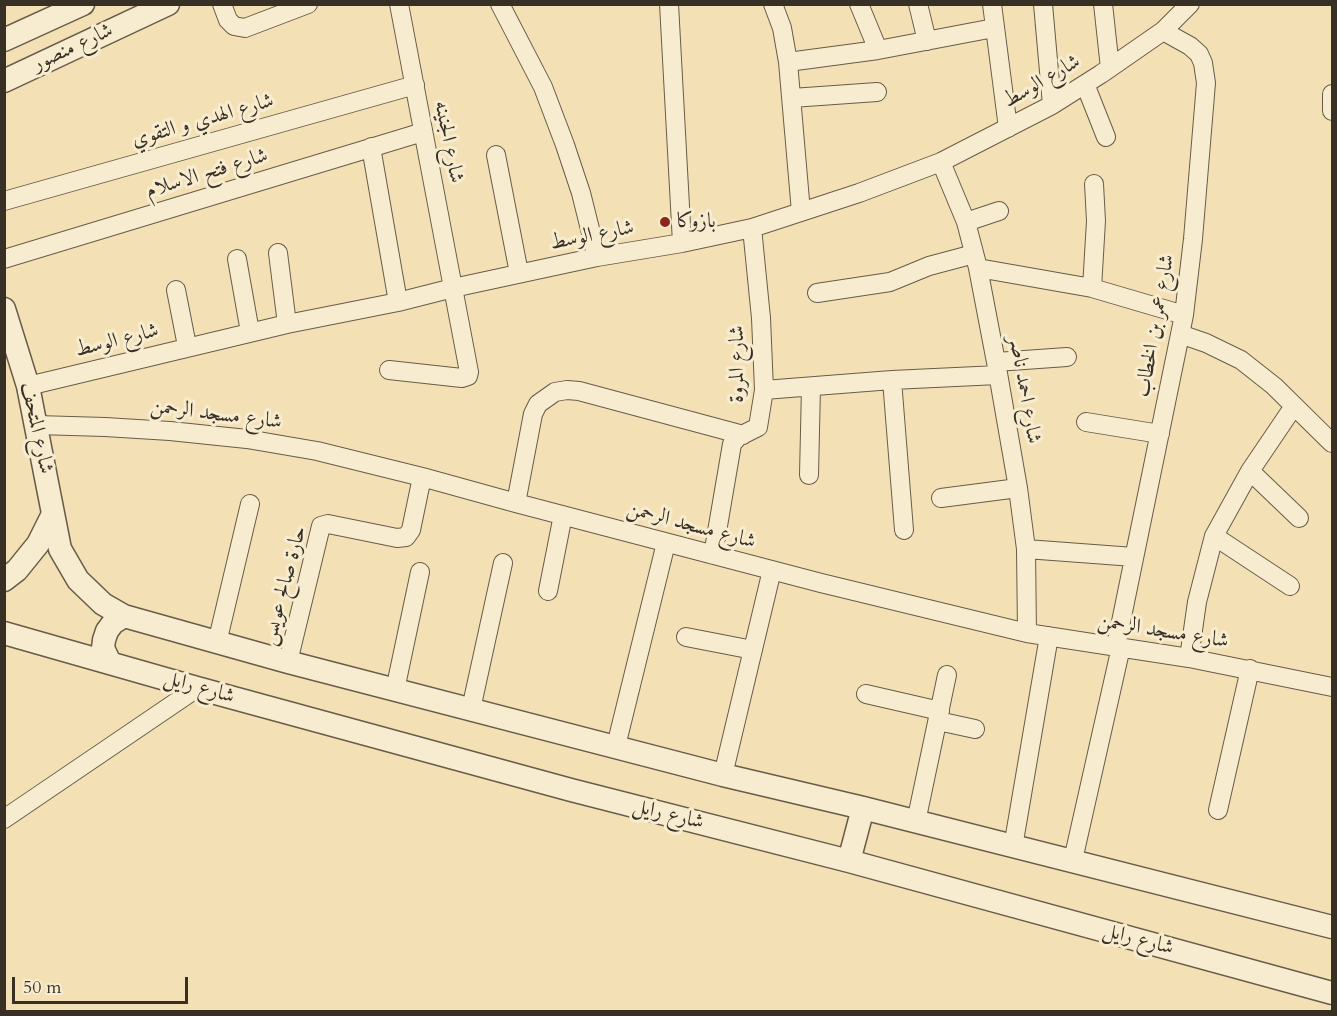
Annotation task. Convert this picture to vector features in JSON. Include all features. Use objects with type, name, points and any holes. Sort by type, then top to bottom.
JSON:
[{"type":"street","name":"شارع منصور","points":[[4,40],[83,4]]},
{"type":"street","name":"شارع منصور","points":[[7,79],[168,4]]},
{"type":"street","points":[[222,4],[228,20],[234,26],[245,28],[308,4]]},
{"type":"street","name":"شارع الجنينه","points":[[389,370],[462,378],[468,376],[399,4]]},
{"type":"street","points":[[500,4],[543,87],[562,135],[581,194],[597,257]]},
{"type":"street","points":[[669,4],[682,243]]},
{"type":"street","points":[[773,4],[782,28],[788,62],[801,212]]},
{"type":"street","points":[[859,4],[878,50]]},
{"type":"street","points":[[918,4],[927,41]]},
{"type":"street","points":[[992,4],[1008,128]]},
{"type":"street","points":[[1043,4],[1052,105]]},
{"type":"street","points":[[1103,4],[1110,68]]},
{"type":"street","name":"شارع الوسط","points":[[28,386],[187,346],[398,302],[519,273],[752,228],[801,212],[941,162],[1052,105],[1110,68],[1163,30],[1186,7]]},
{"type":"street","points":[[788,62],[878,50],[994,28]]},
{"type":"street","name":"شارع عمر بن الخطاب","points":[[1073,860],[1119,646],[1134,557],[1184,315],[1193,239],[1206,74],[1198,54],[1190,46],[1163,30]]},
{"type":"street","points":[[1085,84],[1106,136]]},
{"type":"street","name":"شارع الهدي و التقوي","points":[[4,201],[415,85]]},
{"type":"street","points":[[792,98],[877,92]]},
{"type":"street","points":[[1332,94],[1332,111]]},
{"type":"street","name":"شارع فتح الاسلام","points":[[4,259],[423,132]]},
{"type":"street","points":[[371,147],[398,302]]},
{"type":"street","points":[[496,155],[519,273]]},
{"type":"street","name":"شارع احمد ناصر","points":[[941,162],[966,222],[997,368],[1026,549],[1027,633]]},
{"type":"street","points":[[1092,288],[1096,221],[1094,184]]},
{"type":"street","points":[[966,222],[999,211]]},
{"type":"street","name":"شارع المروة","points":[[713,555],[732,444],[735,439],[758,427],[764,390],[761,318],[752,228]]},
{"type":"street","points":[[278,253],[287,324]]},
{"type":"street","points":[[237,259],[250,332]]},
{"type":"street","points":[[817,293],[890,282],[929,266],[976,261],[1092,288],[1184,315]]},
{"type":"street","points":[[176,290],[187,346]]},
{"type":"street","name":"شارع المتحف","points":[[4,309],[28,386],[60,549],[78,580],[103,604],[123,616]]},
{"type":"street","points":[[1180,334],[1206,343],[1241,360],[1274,386],[1332,443]]},
{"type":"street","points":[[764,390],[892,380],[1067,357]]},
{"type":"street","points":[[892,380],[904,530]]},
{"type":"street","points":[[808,475],[811,387]]},
{"type":"street","points":[[516,503],[533,414],[538,404],[555,392],[579,391],[743,435]]},
{"type":"street","points":[[1189,658],[1197,602],[1214,536],[1250,471],[1294,406]]},
{"type":"street","points":[[1086,422],[1160,434]]},
{"type":"street","name":"شارع مسجد الرحمن","points":[[37,425],[116,427],[247,439],[317,451],[666,543],[1027,633],[1189,658],[1332,687]]},
{"type":"street","points":[[1250,471],[1299,518]]},
{"type":"street","name":"حارة صالح عويس","points":[[288,662],[321,526],[328,524],[397,538],[406,537],[411,530],[422,477]]},
{"type":"street","points":[[941,498],[1018,488]]},
{"type":"street","points":[[217,643],[250,504]]},
{"type":"street","points":[[4,580],[17,570],[38,544],[53,514]]},
{"type":"street","points":[[548,591],[563,515]]},
{"type":"street","points":[[1214,536],[1290,586]]},
{"type":"street","points":[[616,746],[666,543]]},
{"type":"street","points":[[1026,549],[1134,557]]},
{"type":"street","points":[[471,709],[503,563]]},
{"type":"street","points":[[723,775],[772,570]]},
{"type":"street","points":[[395,690],[420,572]]},
{"type":"street","points":[[110,663],[103,648],[104,640],[113,623],[123,616],[288,662],[723,775],[1073,860],[1332,927]]},
{"type":"street","name":"شارع رايل","points":[[4,633],[559,787],[849,861],[1332,993]]},
{"type":"street","points":[[1013,847],[1049,636]]},
{"type":"street","points":[[686,637],[753,650]]},
{"type":"street","points":[[1218,810],[1250,669]]},
{"type":"street","points":[[916,822],[947,675]]},
{"type":"street","points":[[4,819],[197,688]]},
{"type":"street","points":[[866,694],[975,729]]},
{"type":"street","points":[[849,861],[862,808]]},
{"type":"place","name":"بازوكا","points":[[665,222]]}]
